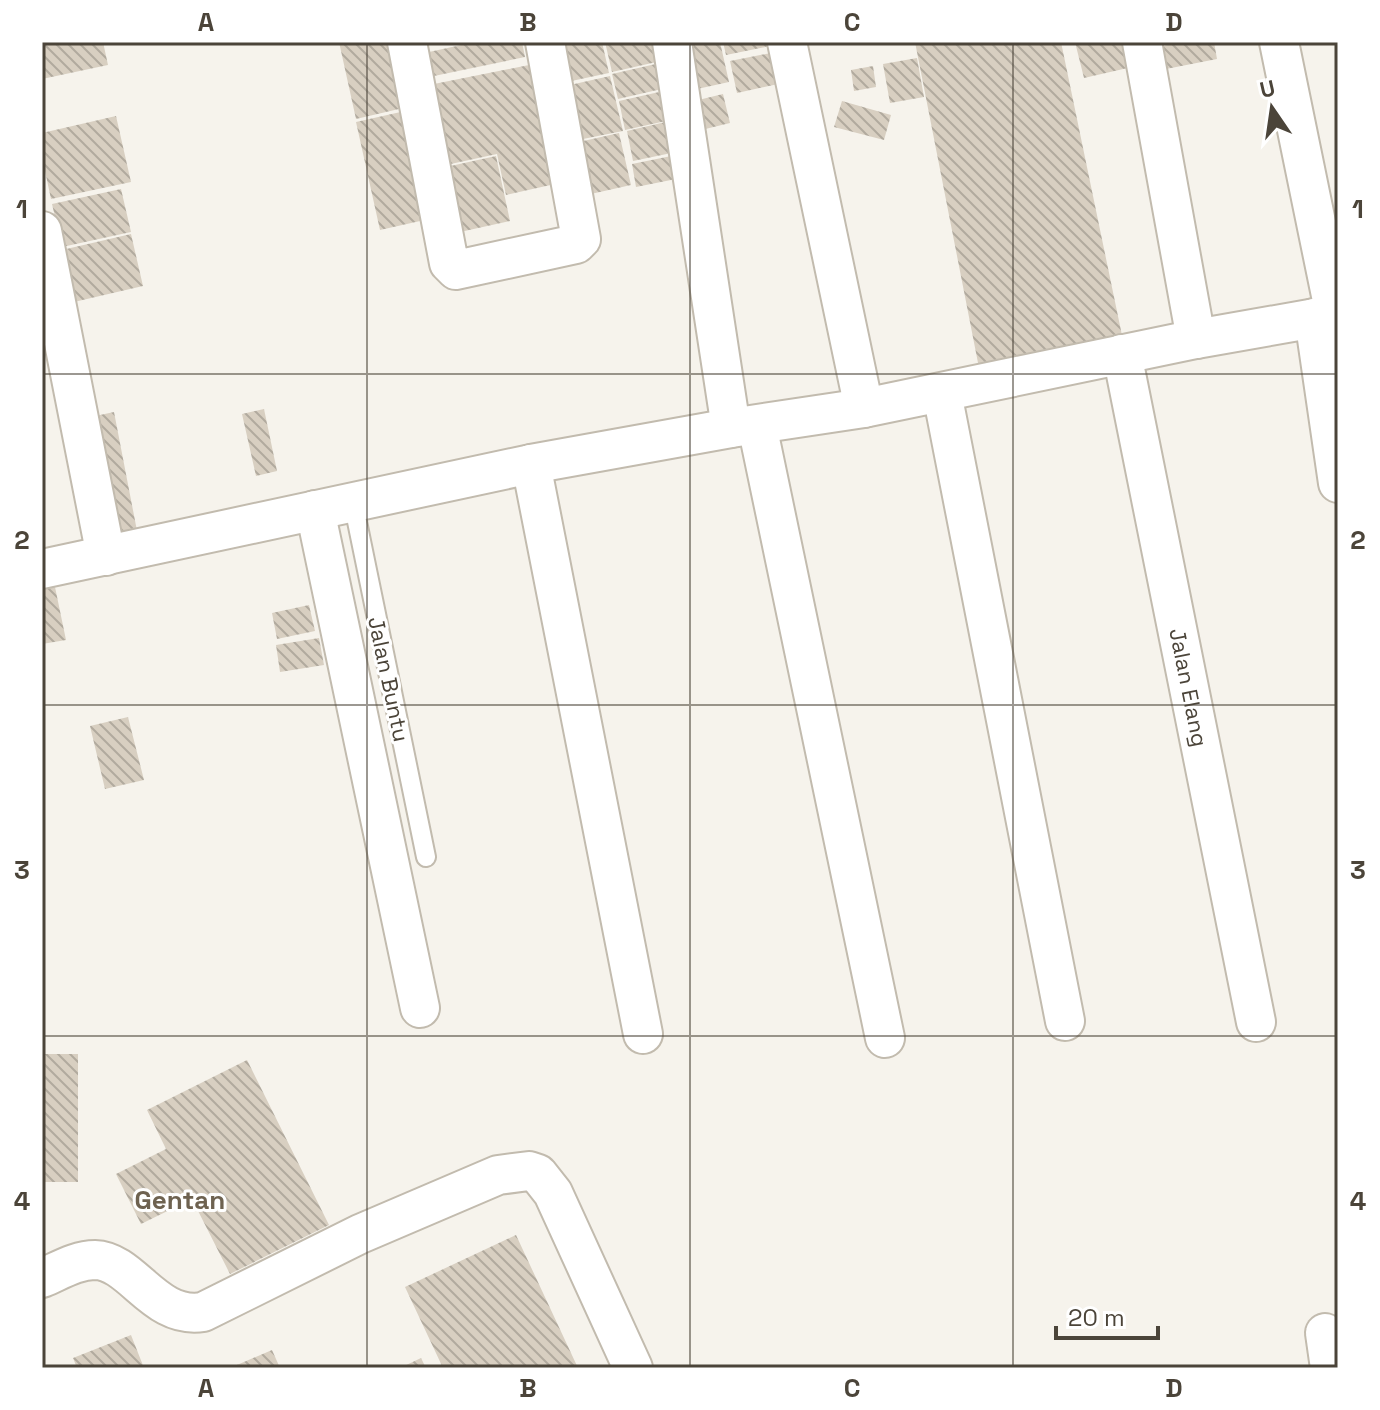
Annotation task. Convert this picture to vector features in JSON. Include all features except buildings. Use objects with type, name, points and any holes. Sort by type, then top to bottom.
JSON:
[{"type":"street","points":[[407,42],[449,263],[456,270],[576,244],[581,239],[545,42]]},
{"type":"street","points":[[672,42],[744,426],[885,1038]]},
{"type":"street","points":[[787,42],[864,408]]},
{"type":"street","points":[[1142,42],[1196,339]]},
{"type":"street","points":[[1279,42],[1329,315],[1338,483]]},
{"type":"street","points":[[42,231],[106,556]]},
{"type":"street","points":[[42,569],[531,464],[864,408],[1196,339],[1329,315]]},
{"type":"street","name":"Jalan Elang","points":[[1122,354],[1256,1022]]},
{"type":"street","points":[[942,393],[1065,1021]]},
{"type":"street","points":[[531,464],[643,1034]]},
{"type":"street","points":[[315,510],[420,1008]]},
{"type":"street","points":[[42,1278],[82,1262],[96,1260],[110,1263],[166,1305],[181,1311],[203,1312],[360,1234],[498,1175],[529,1171],[538,1174],[553,1193],[633,1368]]},
{"type":"lane","name":"Jalan Buntu","points":[[353,502],[426,857]]},
{"type":"district","name":"Gentan","points":[[180,1200]]}]
